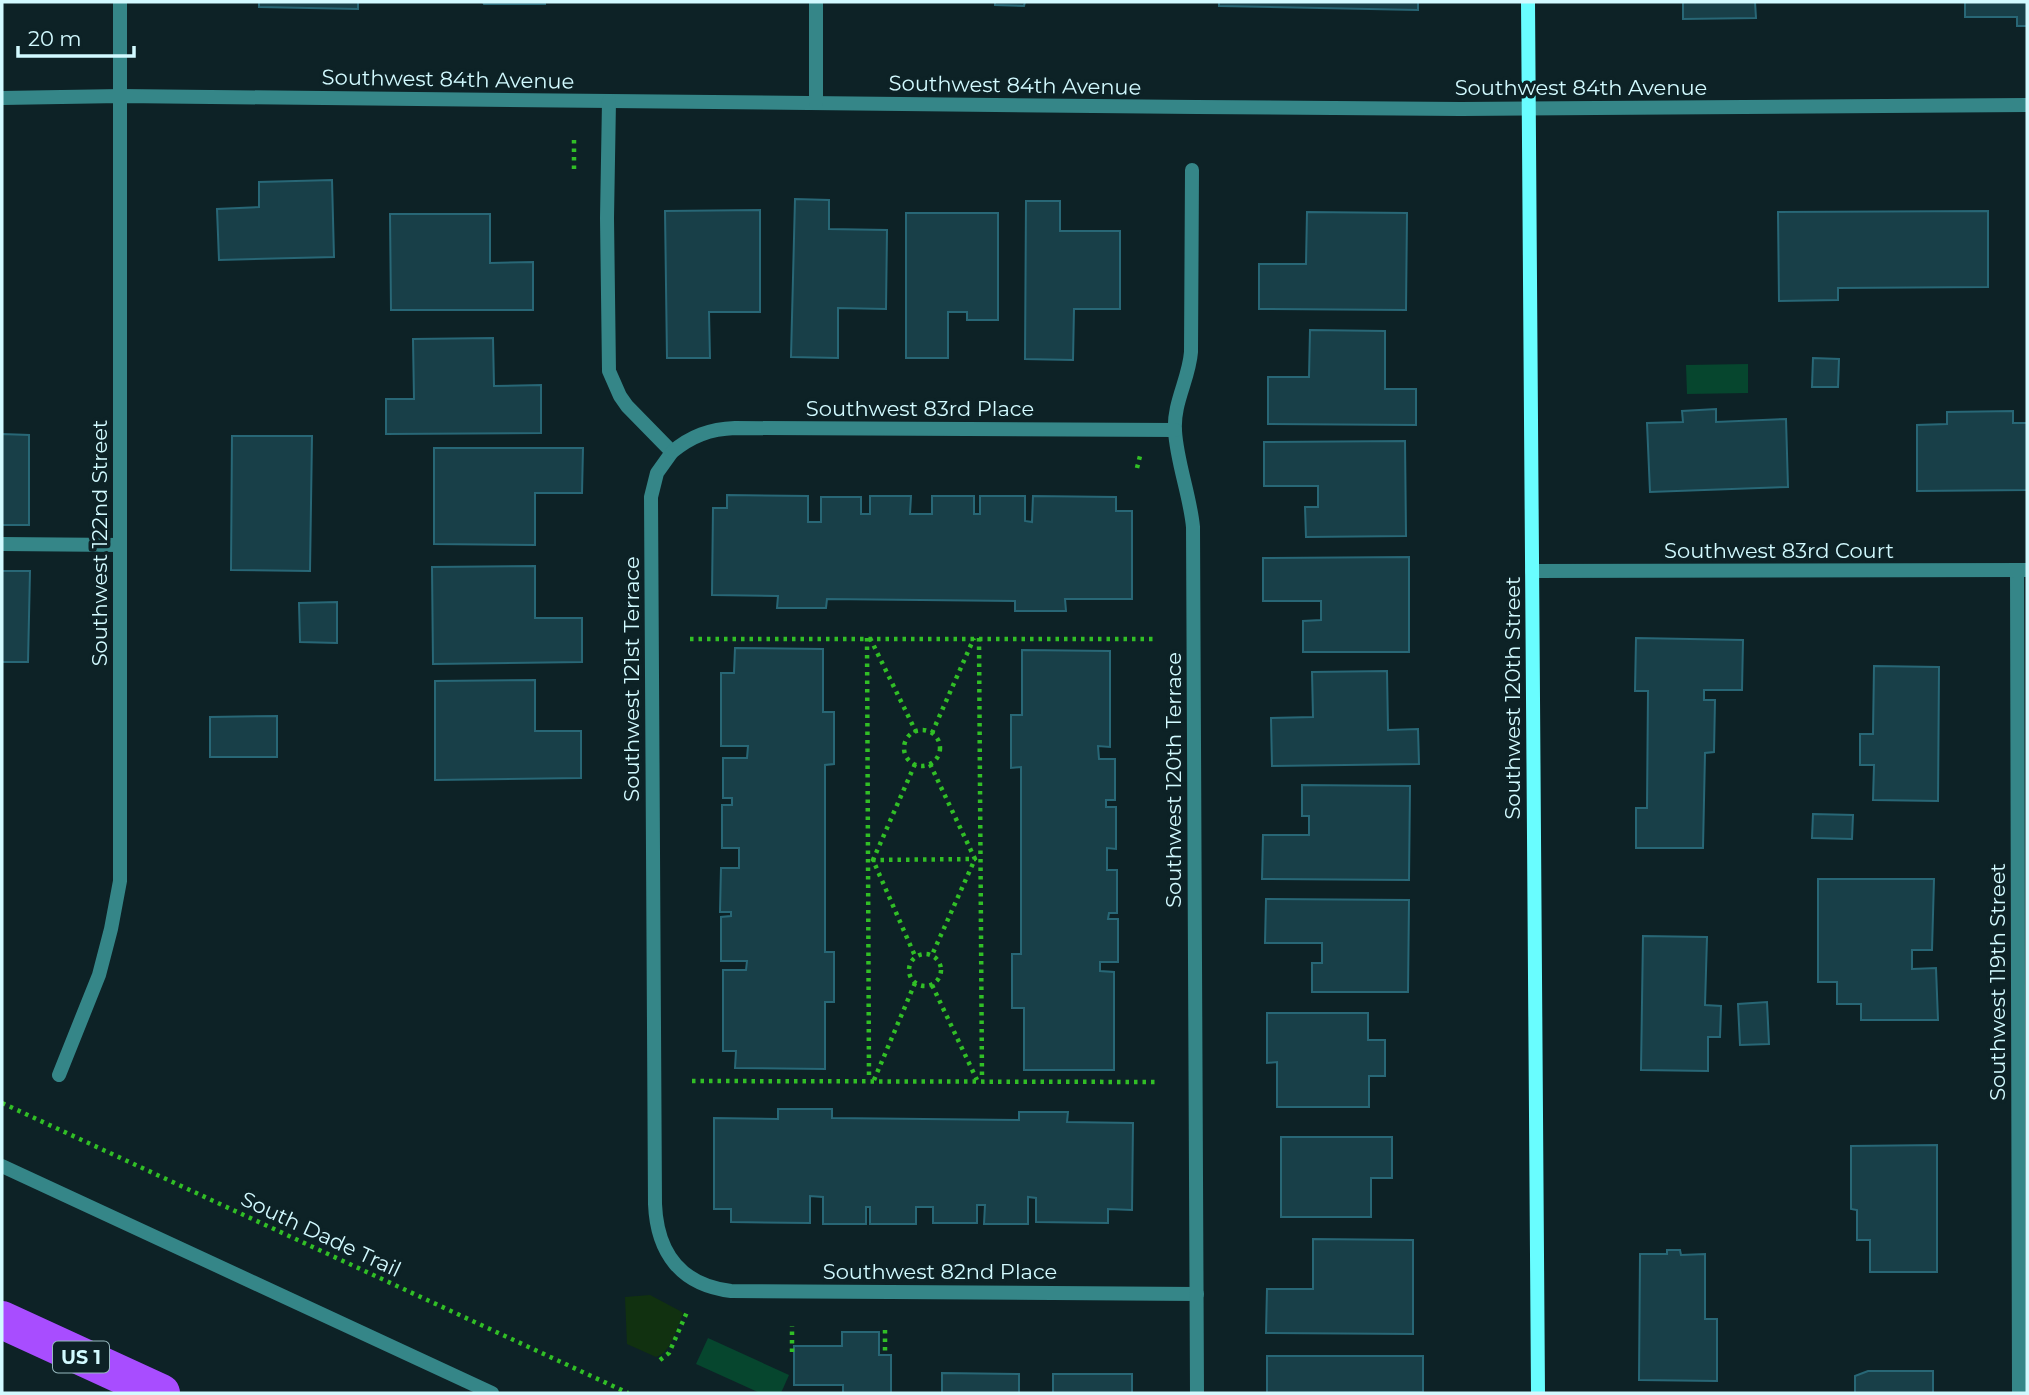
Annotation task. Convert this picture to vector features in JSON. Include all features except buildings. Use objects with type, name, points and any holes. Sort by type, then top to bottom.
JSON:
[{"type":"highway","name":"US 1","points":[[2,1320],[161,1393]]},
{"type":"street","name":"Southwest 122nd Street","points":[[59,1075],[99,975],[120,881],[120,2]]},
{"type":"street","points":[[816,103],[817,2]]},
{"type":"street","name":"Southwest 120th Street","points":[[1528,2],[1538,1393]]},
{"type":"street","name":"Southwest 84th Avenue","points":[[2,98],[121,96],[1137,107],[2027,105]]},
{"type":"street","points":[[609,101],[609,371],[620,396],[672,452]]},
{"type":"street","name":"Southwest 120th Terrace","points":[[1192,170],[1191,352],[1190,365],[1177,405],[1175,430],[1193,527],[1197,1393]]},
{"type":"street","name":"Southwest 83rd Place","points":[[672,452],[696,435],[735,428],[1175,430]]},
{"type":"street","name":"Southwest 121st Terrace","points":[[672,452],[657,473],[652,497],[655,1196],[659,1236],[672,1262],[686,1275]]},
{"type":"street","points":[[2,544],[120,545]]},
{"type":"street","name":"Southwest 83rd Court","points":[[1532,571],[2022,570]]},
{"type":"street","name":"Southwest 119th Street","points":[[2020,1393],[2022,570]]},
{"type":"street","points":[[2,1166],[492,1393]]},
{"type":"street","name":"Southwest 82nd Place","points":[[686,1275],[718,1290],[743,1292],[1197,1294]]},
{"type":"path","points":[[574,140],[574,171]]},
{"type":"path","points":[[1137,468],[1140,455]]},
{"type":"path","points":[[869,638],[916,732]]},
{"type":"path","points":[[869,638],[871,1080]]},
{"type":"path","points":[[932,733],[976,638]]},
{"type":"path","points":[[976,638],[979,1080]]},
{"type":"path","points":[[690,639],[1156,639]]},
{"type":"path","points":[[916,732],[932,733],[939,741],[937,758],[930,764],[915,764],[906,757],[907,739],[916,732]]},
{"type":"path","points":[[870,860],[915,764]]},
{"type":"path","points":[[930,764],[978,859]]},
{"type":"path","points":[[870,860],[978,859]]},
{"type":"path","points":[[932,955],[978,859]]},
{"type":"path","points":[[870,860],[915,956]]},
{"type":"path","points":[[932,955],[939,962],[941,973],[932,985],[915,984],[908,970],[915,956],[932,955]]},
{"type":"path","points":[[871,1080],[915,984]]},
{"type":"path","points":[[932,985],[979,1080]]},
{"type":"path","points":[[692,1081],[1159,1082]]},
{"type":"path","name":"South Dade Trail","points":[[2,1103],[628,1393]]},
{"type":"path","points":[[660,1360],[669,1353],[687,1312]]},
{"type":"path","points":[[792,1326],[792,1352]]},
{"type":"path","points":[[885,1330],[885,1353]]},
{"type":"shaded area","points":[[1748,364],[1748,393],[1687,394],[1686,365]]},
{"type":"shaded area","points":[[650,1295],[683,1314],[670,1345],[656,1357],[627,1344],[625,1297]]},
{"type":"shaded area","points":[[708,1338],[789,1375],[781,1393],[760,1393],[696,1364]]}]
